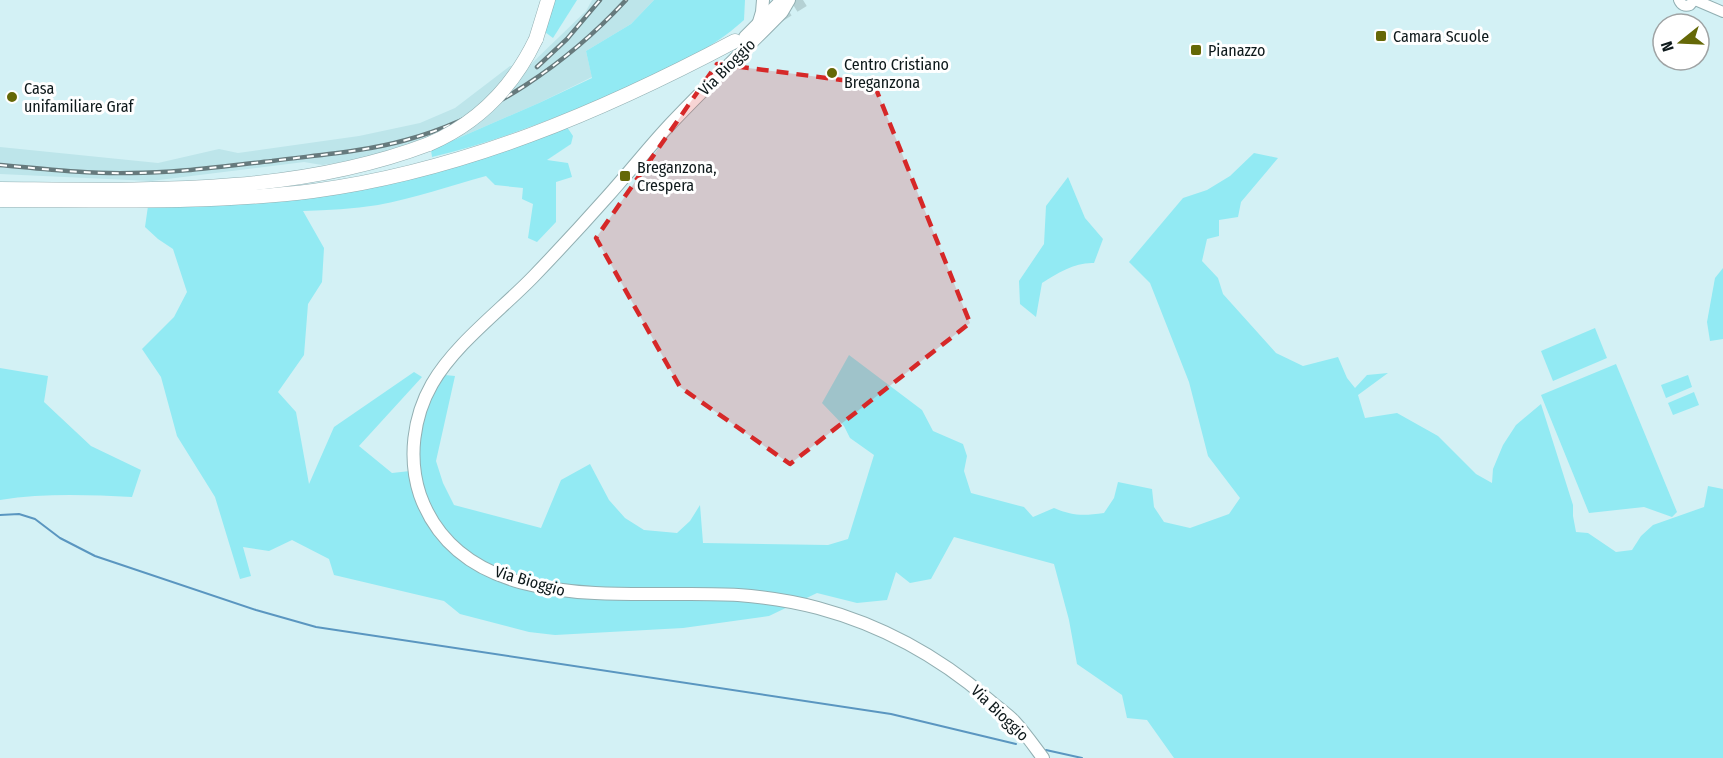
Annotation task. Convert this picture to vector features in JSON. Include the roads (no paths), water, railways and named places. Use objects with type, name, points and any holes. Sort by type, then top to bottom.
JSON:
[{"type":"highway","points":[[0,189],[169,189],[243,184],[308,175],[408,152],[429,144],[466,124],[494,101],[519,70],[536,39],[549,0]]},
{"type":"highway","points":[[0,200],[237,198],[312,191],[384,178],[453,160],[557,125],[641,89],[735,41]]},
{"type":"main road","points":[[759,23],[763,0]]},
{"type":"main road","name":"Via Bioggio","points":[[788,0],[778,4],[759,23],[585,221],[531,279],[455,354],[433,381],[419,413],[414,446],[416,482],[423,503],[433,521],[454,546],[476,563],[504,576],[543,588],[602,595],[718,594],[756,597],[803,604],[861,621],[918,649],[956,673],[1012,720],[1043,758]]},
{"type":"main road","name":"Via Bioggio","points":[[662,133],[778,16],[786,7],[788,0]]},
{"type":"street","points":[[1679,0],[1685,6],[1692,4],[1695,0],[1723,12]]},
{"type":"waterway","points":[[0,515],[19,514],[35,519],[60,538],[95,556],[256,610],[316,627],[891,714],[1016,744]]},
{"type":"waterway","points":[[1046,750],[1082,758]]},
{"type":"tunnel","points":[[776,17],[803,0]]},
{"type":"railway","points":[[537,67],[567,39],[600,0]]},
{"type":"railway","points":[[0,165],[99,173],[166,172],[340,153],[406,140],[468,117],[526,85],[579,45],[626,0]]},
{"type":"place","name":"Camara Scuole","points":[[1381,36]]},
{"type":"place","name":"Pianazzo","points":[[1196,50]]},
{"type":"place","name":"Centro Cristiano Breganzona","points":[[832,73]]},
{"type":"place","name":"Casa unifamiliare Graf","points":[[12,97]]},
{"type":"place","name":"Breganzona, Crespera","points":[[625,176]]}]
